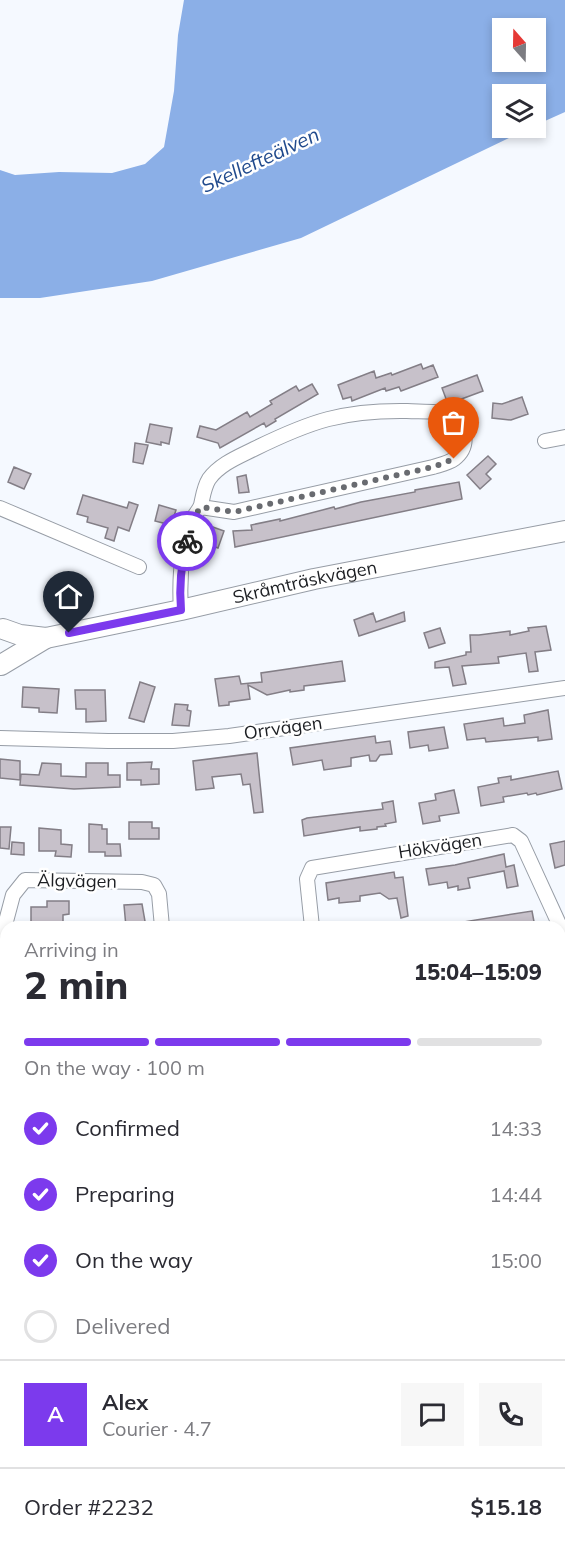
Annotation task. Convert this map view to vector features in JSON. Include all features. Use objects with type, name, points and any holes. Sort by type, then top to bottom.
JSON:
[{"type":"main road","name":"Skråmträskvägen","points":[[2,627],[20,635],[46,638],[314,579],[565,531]]},
{"type":"main road","points":[[1,666],[7,654],[7,641],[2,627]]},
{"type":"main road","name":"Skråmträskvägen","points":[[1,666],[46,638]]},
{"type":"street","points":[[181,610],[179,586],[182,561],[192,519],[201,507],[202,496],[208,481],[217,470],[234,459],[322,420],[377,411],[434,412],[453,418],[463,428],[466,437],[454,459],[433,467],[234,512],[201,507]]},
{"type":"street","points":[[545,441],[565,437]]},
{"type":"street","points":[[0,508],[139,567]]},
{"type":"street","name":"Orrvägen","points":[[0,738],[173,741],[229,736],[565,688]]},
{"type":"street","name":"Hökvägen","points":[[311,921],[307,879],[312,868],[513,834],[521,841],[558,921]]},
{"type":"street","name":"Älgvägen","points":[[6,921],[13,895],[25,880],[142,882],[154,885],[159,894],[161,921]]},
{"type":"water","name":"Skellefteälven","points":[[184,0],[565,0],[565,112],[546,121],[546,84],[492,84],[492,138],[509,138],[301,238],[152,281],[40,298],[0,298],[0,170],[15,175],[59,172],[112,173],[145,164],[164,147],[174,91],[178,35]]},
{"type":"building","points":[[421,364],[423,369],[433,365],[438,377],[401,391],[399,387],[386,391],[385,388],[352,401],[351,397],[343,399],[338,385],[374,371],[376,378],[391,373],[392,375]]},
{"type":"building","points":[[477,375],[483,391],[448,404],[442,388]]},
{"type":"building","points":[[312,384],[318,394],[275,419],[276,421],[266,427],[264,423],[220,448],[218,443],[197,437],[200,426],[216,430],[247,412],[250,417],[272,404],[270,401],[296,386],[299,391]]},
{"type":"building","points":[[522,397],[528,414],[511,420],[492,418],[493,403],[502,404]]},
{"type":"building","points":[[150,424],[172,428],[169,444],[146,442]]},
{"type":"building","points":[[135,443],[148,445],[143,464],[133,462]]},
{"type":"building","points":[[488,456],[496,464],[486,474],[491,479],[480,489],[467,475]]},
{"type":"building","points":[[14,467],[31,474],[24,489],[8,482]]},
{"type":"building","points":[[246,475],[249,492],[239,493],[237,477]]},
{"type":"building","points":[[459,482],[462,499],[235,547],[233,531],[252,530],[251,525],[280,519],[280,521],[334,507],[335,509]]},
{"type":"building","points":[[83,495],[127,508],[129,502],[138,505],[129,531],[118,527],[114,541],[105,538],[108,528],[87,522],[88,517],[77,514]]},
{"type":"building","points":[[159,505],[176,510],[171,525],[155,521]]},
{"type":"building","points":[[210,526],[224,531],[218,548],[204,543]]},
{"type":"building","points":[[404,612],[405,621],[359,636],[354,620],[373,613],[376,622]]},
{"type":"building","points":[[546,626],[551,650],[535,652],[538,671],[529,672],[526,653],[498,657],[499,663],[462,666],[466,684],[453,686],[449,667],[435,668],[435,662],[471,652],[470,635],[510,631],[510,635],[529,631],[528,628]]},
{"type":"building","points":[[440,628],[445,643],[429,648],[424,633]]},
{"type":"building","points":[[342,661],[345,681],[304,686],[304,690],[290,692],[290,690],[267,695],[248,685],[250,699],[219,706],[215,679],[239,676],[241,684],[262,682],[261,673]]},
{"type":"building","points":[[140,682],[155,687],[144,722],[129,718]]},
{"type":"building","points":[[23,687],[59,689],[57,713],[39,712],[39,708],[22,707]]},
{"type":"building","points":[[75,690],[105,690],[106,721],[86,722],[86,709],[76,709]]},
{"type":"building","points":[[175,704],[188,705],[187,710],[191,711],[189,726],[172,725]]},
{"type":"building","points":[[548,710],[552,739],[538,741],[538,737],[486,742],[485,738],[467,740],[464,724],[503,718],[504,726],[525,723],[524,715]]},
{"type":"building","points":[[444,727],[448,748],[429,751],[428,745],[410,748],[408,732]]},
{"type":"building","points":[[375,736],[376,743],[390,741],[392,754],[380,755],[376,761],[370,761],[369,755],[351,758],[351,766],[324,770],[322,760],[293,765],[290,748]]},
{"type":"building","points":[[257,753],[263,812],[254,813],[250,784],[243,785],[241,774],[212,777],[214,788],[196,790],[193,761]]},
{"type":"building","points":[[0,759],[20,761],[20,780],[0,778]]},
{"type":"building","points":[[152,762],[151,769],[159,769],[159,784],[141,785],[141,780],[127,780],[127,763]]},
{"type":"building","points":[[42,763],[61,764],[61,776],[86,777],[86,763],[108,763],[108,775],[120,775],[120,787],[74,789],[20,785],[21,774],[39,775]]},
{"type":"building","points":[[558,771],[562,789],[537,795],[527,793],[503,797],[504,802],[481,806],[478,787],[499,783],[498,778],[511,776],[511,780]]},
{"type":"building","points":[[454,790],[459,813],[439,816],[440,821],[423,824],[419,803],[436,800],[435,794]]},
{"type":"building","points":[[393,801],[396,822],[385,824],[386,826],[360,831],[360,827],[304,836],[302,820],[307,818],[383,809],[382,803]]},
{"type":"building","points":[[129,822],[152,822],[152,828],[159,828],[159,839],[129,839]]},
{"type":"building","points":[[89,824],[102,825],[102,829],[107,829],[107,844],[120,844],[121,856],[105,856],[105,852],[89,852]]},
{"type":"building","points":[[0,827],[11,827],[9,849],[0,848]]},
{"type":"building","points":[[39,828],[61,830],[61,844],[72,845],[71,857],[55,856],[56,851],[39,851]]},
{"type":"building","points":[[565,841],[565,865],[555,868],[550,844]]},
{"type":"building","points":[[12,842],[24,843],[24,855],[11,854]]},
{"type":"building","points":[[504,854],[506,867],[514,865],[518,886],[507,888],[504,871],[468,878],[470,888],[458,890],[458,886],[448,888],[447,882],[429,885],[426,869]]},
{"type":"building","points":[[394,872],[395,878],[403,877],[408,916],[401,918],[397,898],[389,899],[380,893],[360,896],[360,901],[339,903],[339,898],[328,900],[326,883]]},
{"type":"building","points":[[47,901],[69,901],[69,914],[63,915],[63,921],[31,921],[31,907],[47,907]]},
{"type":"building","points":[[142,904],[145,921],[125,921],[124,905]]},
{"type":"building","points":[[532,911],[534,921],[469,921]]},
{"type":"way so far","points":[[187,541],[192,519],[201,507],[234,512],[433,467],[454,459]]},
{"type":"route","points":[[69,633],[181,610],[179,586],[187,541]]}]
